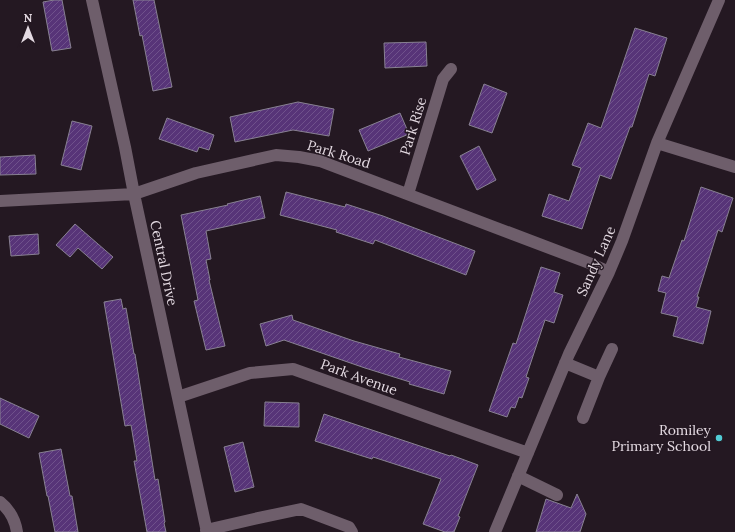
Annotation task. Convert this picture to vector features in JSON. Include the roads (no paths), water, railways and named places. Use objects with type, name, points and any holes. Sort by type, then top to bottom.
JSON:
[{"type":"street","name":"Central Drive","points":[[92,0],[125,147],[206,531]]},
{"type":"street","name":"Sandy Lane","points":[[495,532],[565,363],[609,272],[622,241],[657,143],[719,0]]},
{"type":"street","name":"Park Rise","points":[[408,194],[443,79],[451,69]]},
{"type":"street","points":[[657,143],[735,166]]},
{"type":"street","name":"Park Road","points":[[0,201],[134,194],[196,173],[276,154],[320,161],[574,257],[609,272]]},
{"type":"street","points":[[583,418],[612,349]]},
{"type":"street","points":[[565,363],[599,377]]},
{"type":"street","name":"Park Avenue","points":[[178,397],[250,373],[293,369],[528,453]]},
{"type":"street","points":[[518,476],[557,495]]},
{"type":"street","points":[[0,502],[12,515],[16,524],[17,532]]},
{"type":"street","points":[[206,531],[301,509],[349,527],[352,532]]},
{"type":"place","name":"Romiley Primary School","points":[[719,438]]}]
